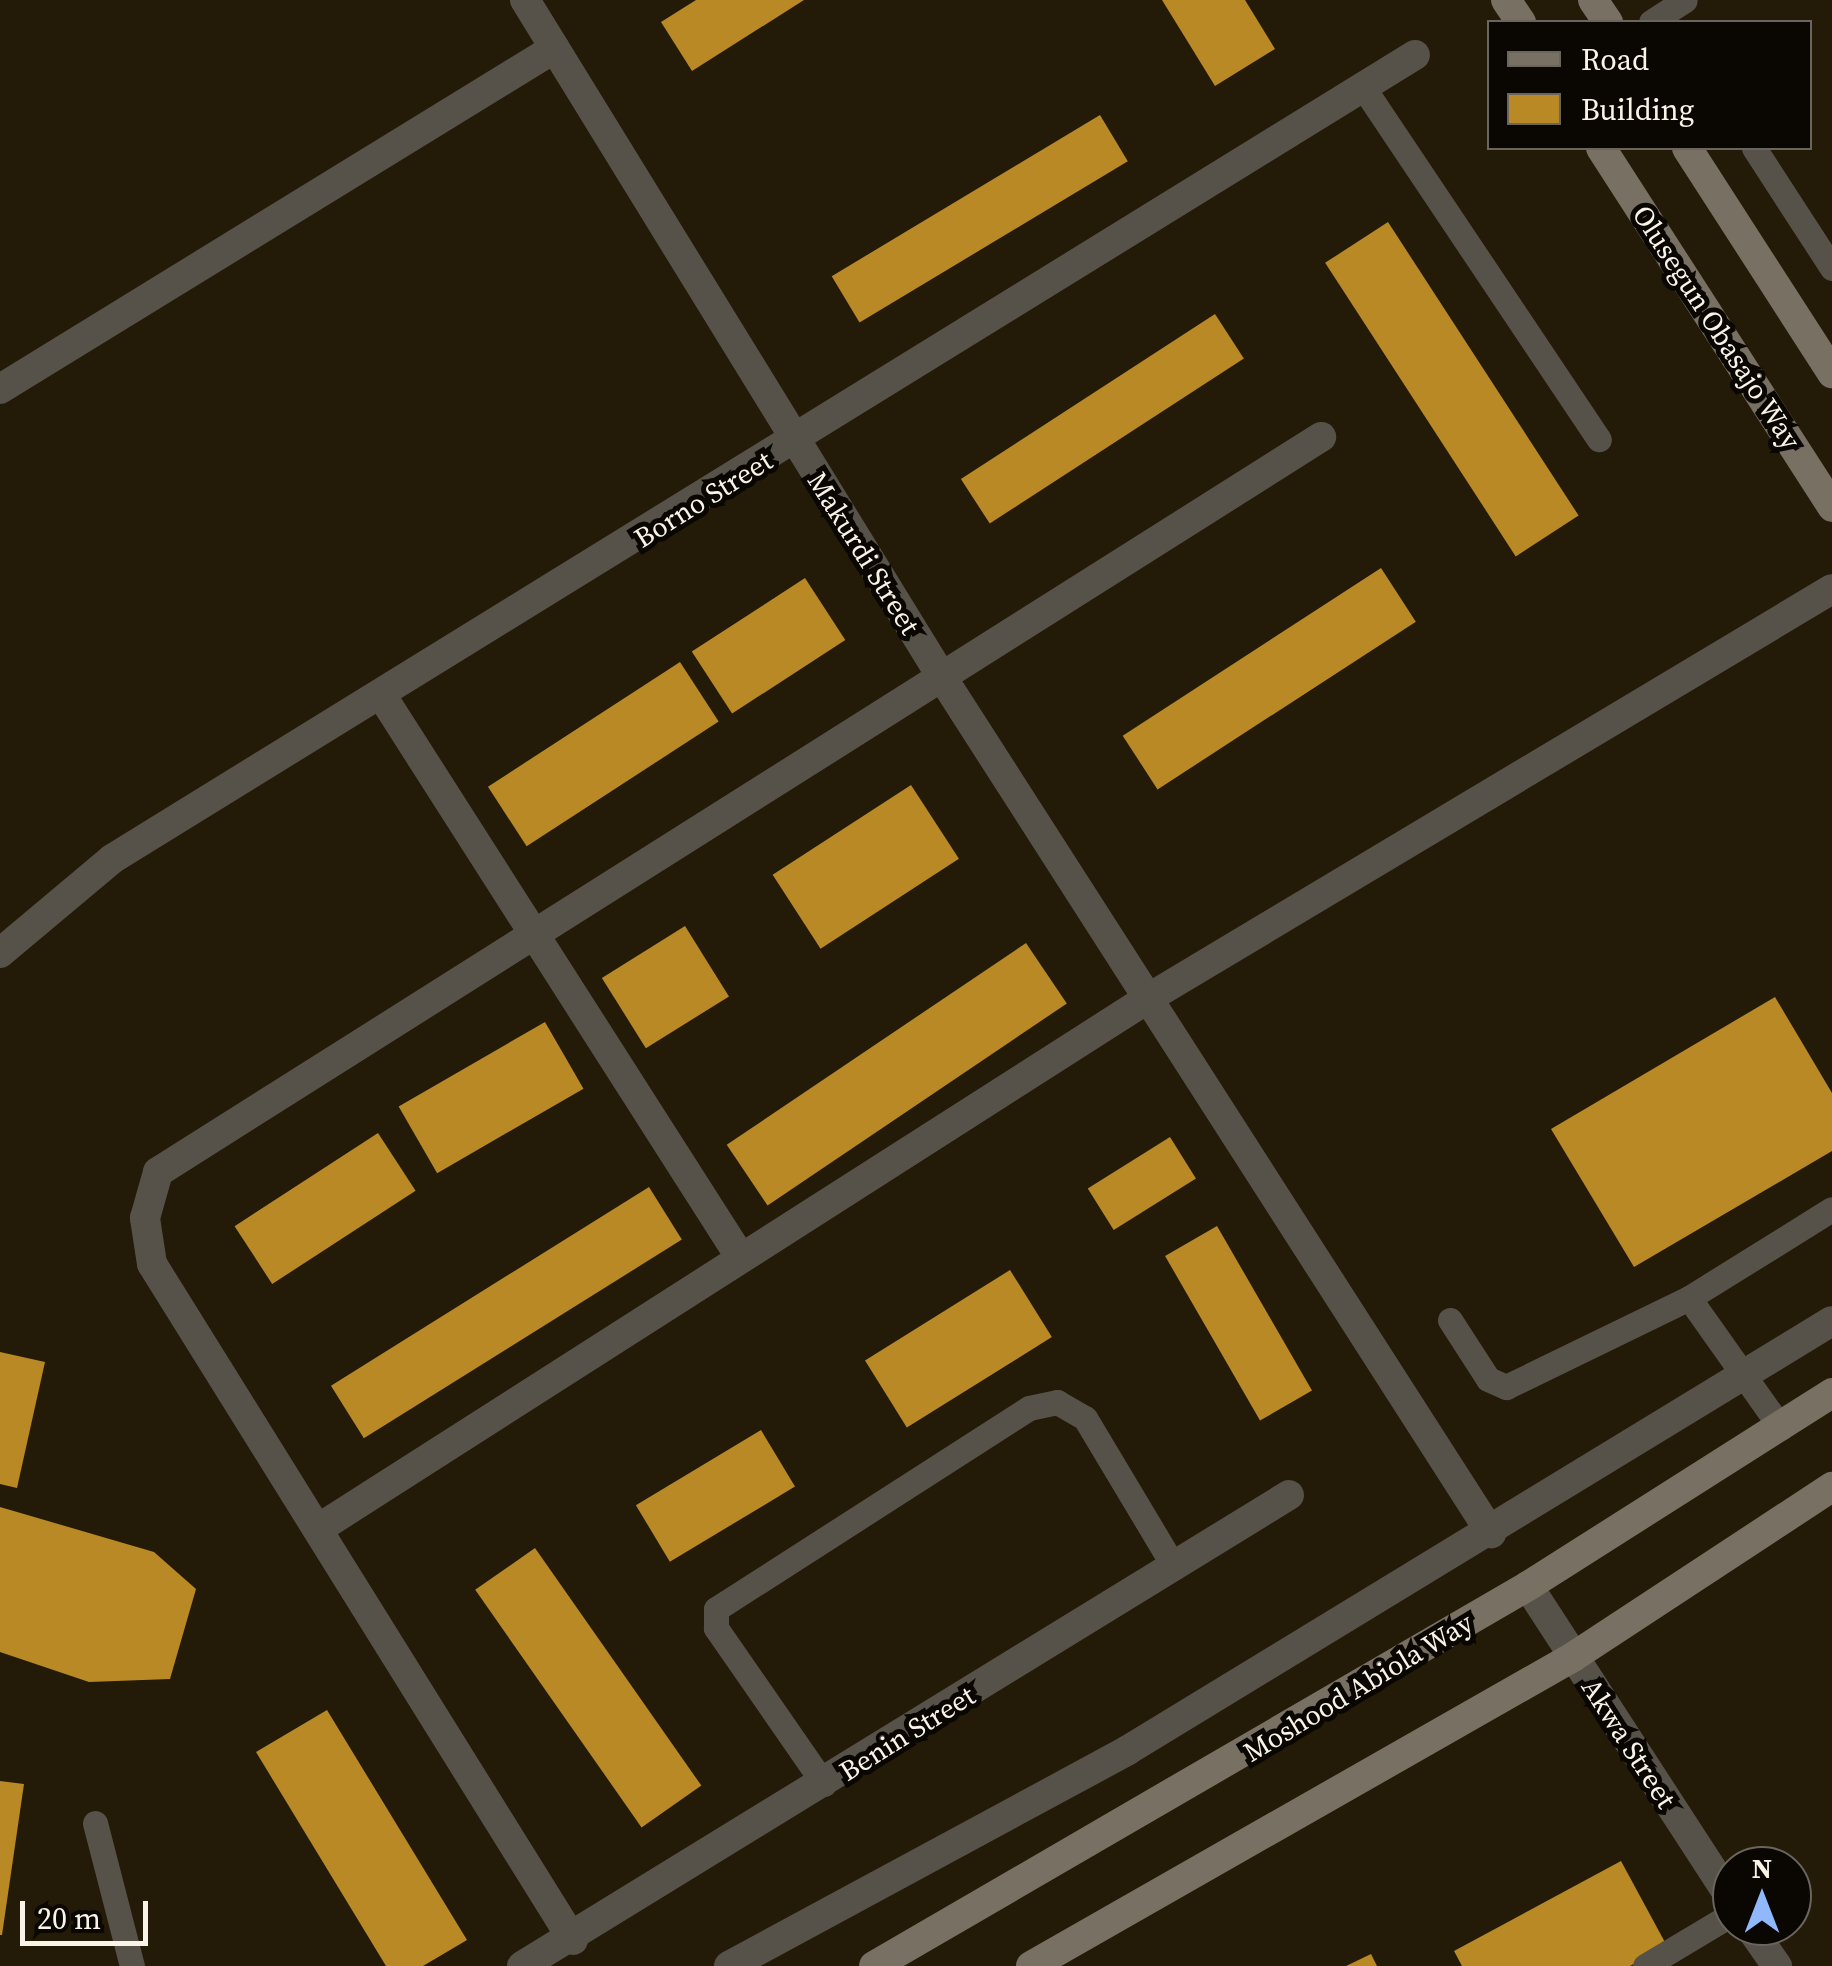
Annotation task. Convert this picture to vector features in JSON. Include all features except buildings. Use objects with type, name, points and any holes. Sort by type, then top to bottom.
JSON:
[{"type":"main road","name":"Olusegun Obasajo Way","points":[[1602,150],[1832,507]]},
{"type":"main road","points":[[1688,150],[1832,374]]},
{"type":"main road","name":"Moshood Abiola Way","points":[[874,1966],[1528,1586],[1832,1393]]},
{"type":"main road","points":[[1031,1966],[1573,1657],[1832,1487]]},
{"type":"street","name":"Makurdi Street","points":[[525,0],[940,674],[1491,1533]]},
{"type":"street","points":[[0,390],[556,48]]},
{"type":"street","name":"Borno Street","points":[[0,954],[112,859],[796,442],[1415,55]]},
{"type":"street","points":[[573,1940],[152,1264],[145,1218],[158,1172],[532,931],[1321,437]]},
{"type":"street","points":[[318,1528],[1147,1000],[1832,589]]},
{"type":"street","points":[[382,696],[741,1258]]},
{"type":"street","points":[[729,1966],[1128,1750],[1491,1533],[1832,1321]]},
{"type":"street","name":"Benin Street","points":[[522,1966],[573,1940],[1289,1495]]},
{"type":"street","name":"Akwa Street","points":[[1528,1586],[1712,1869]]},
{"type":"lane","points":[[1364,87],[1599,438]]},
{"type":"lane","points":[[1755,150],[1832,268]]},
{"type":"lane","points":[[1450,1320],[1488,1379],[1506,1388],[1689,1298],[1832,1209]]},
{"type":"lane","points":[[1689,1298],[1780,1428]]},
{"type":"lane","points":[[824,1784],[716,1628],[716,1608],[1028,1408],[1057,1402],[1085,1418],[1174,1567]]},
{"type":"lane","points":[[95,1823],[132,1966]]},
{"type":"lane","points":[[1645,1966],[1712,1926]]}]
